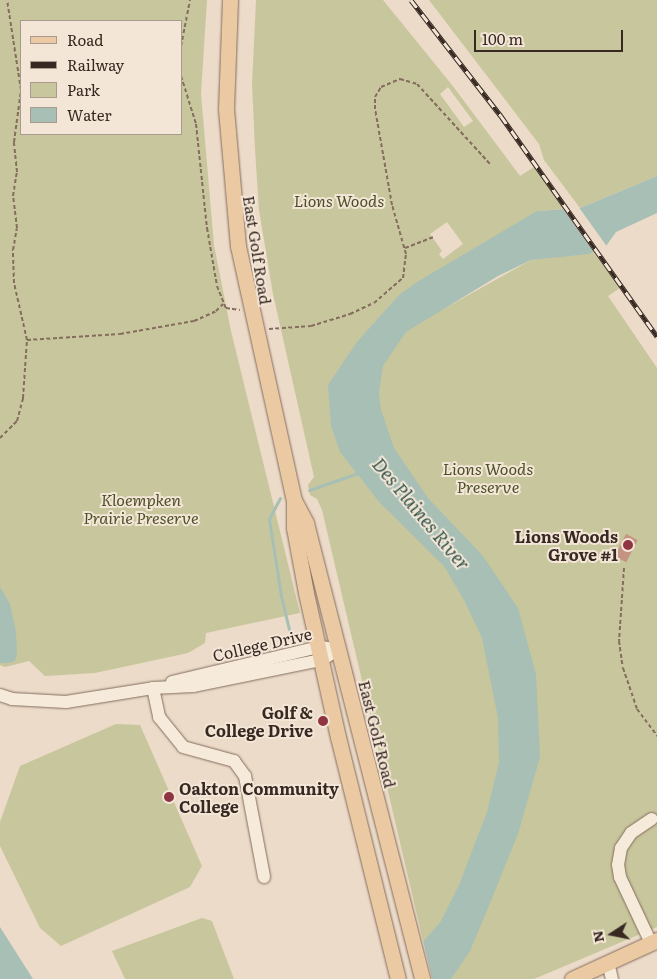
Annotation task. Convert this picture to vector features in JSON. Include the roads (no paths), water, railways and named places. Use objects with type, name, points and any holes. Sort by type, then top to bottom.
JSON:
[{"type":"main road","name":"East Golf Road","points":[[230,0],[226,109],[230,177],[250,312],[294,500],[294,528],[320,654],[398,979]]},
{"type":"main road","name":"East Golf Road","points":[[294,500],[306,523],[422,979]]},
{"type":"main road","points":[[572,979],[654,942]]},
{"type":"street","name":"College Drive","points":[[0,694],[12,699],[66,702],[153,688],[339,649]]},
{"type":"street","points":[[153,688],[159,717],[183,747],[234,761],[245,776],[264,877]]},
{"type":"street","points":[[652,819],[631,833],[621,848],[618,864],[620,877],[654,942]]},
{"type":"street","points":[[608,963],[612,979]]},
{"type":"water","name":"Des Plaines River","points":[[657,176],[657,213],[616,232],[606,246],[589,254],[531,260],[498,276],[406,332],[383,366],[379,393],[381,410],[394,448],[428,498],[483,556],[518,608],[536,674],[540,757],[518,834],[470,951],[451,979],[391,979],[441,921],[459,885],[487,812],[499,762],[498,718],[482,638],[464,600],[444,566],[380,503],[340,452],[331,426],[328,385],[357,342],[399,295],[417,282],[537,211],[580,208]]},
{"type":"water","points":[[0,587],[10,604],[16,631],[17,653],[15,661],[8,663],[0,663]]},
{"type":"water","points":[[0,927],[33,979],[0,979]]},
{"type":"waterway","points":[[309,490],[358,473]]},
{"type":"waterway","points":[[280,498],[269,519],[281,596],[293,646]]},
{"type":"railway","points":[[411,0],[501,116],[657,336]]},
{"type":"place","name":"Lions Woods Grove #1","points":[[628,545]]},
{"type":"place","name":"Golf & College Drive","points":[[323,721]]},
{"type":"place","name":"Oakton Community College","points":[[169,797]]},
{"type":"park label","name":"Lions Woods","points":[[339,200]]},
{"type":"park label","name":"Lions Woods Preserve","points":[[488,477]]},
{"type":"park label","name":"Kloempken Prairie Preserve","points":[[141,508]]}]
